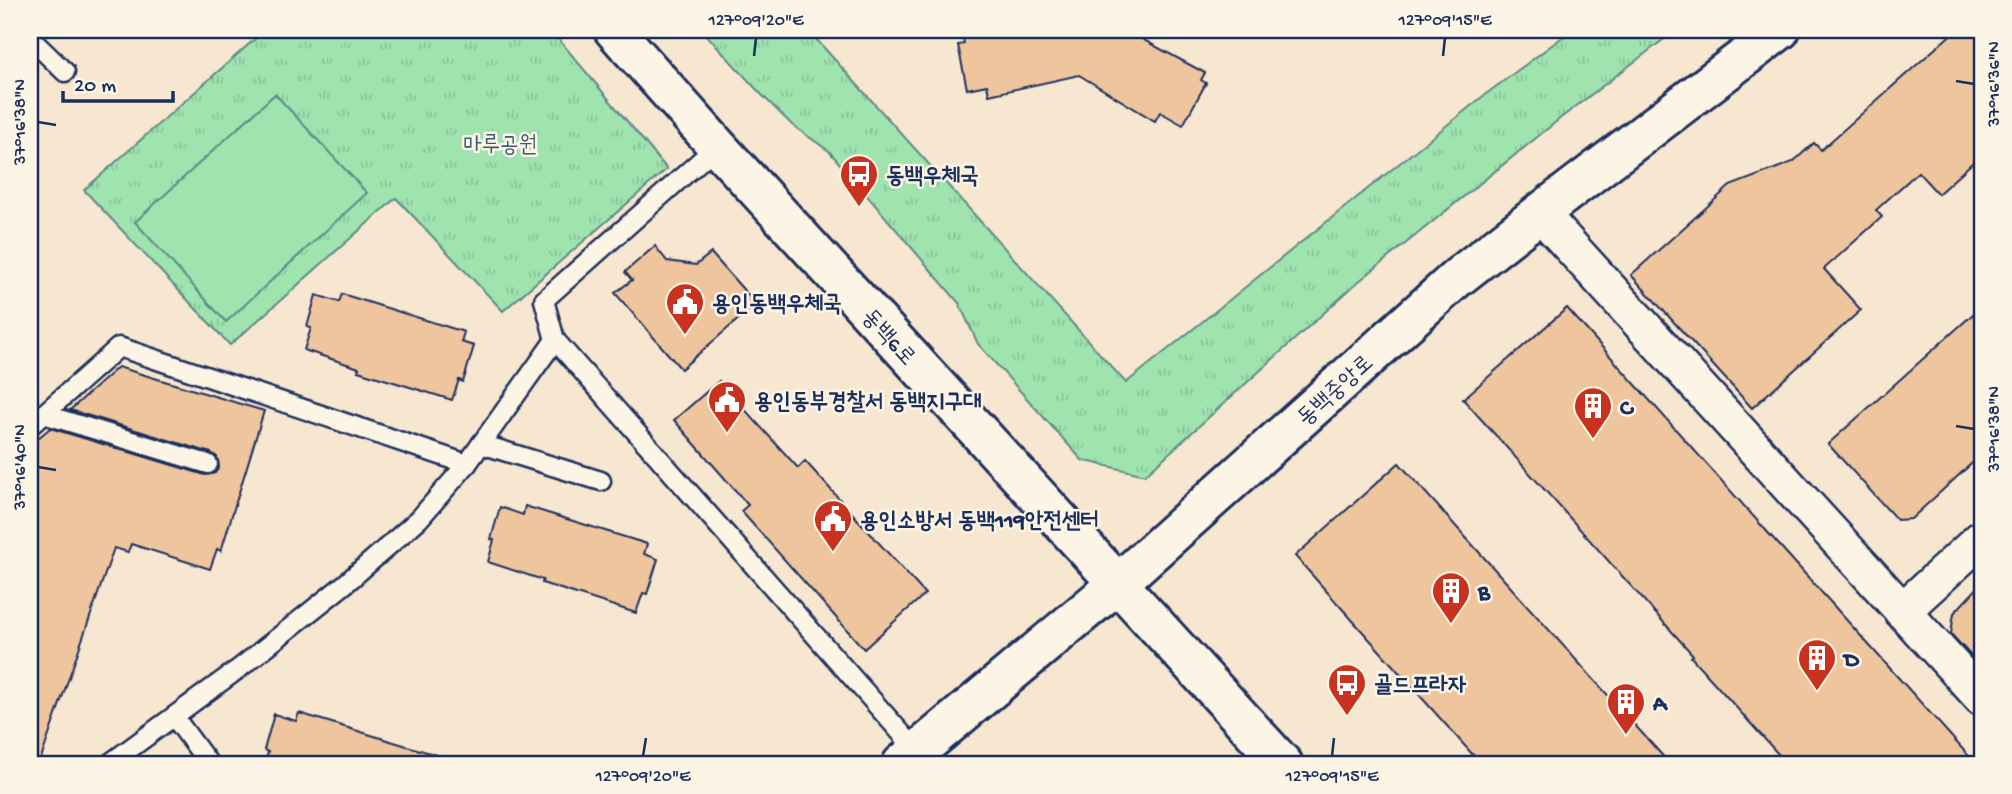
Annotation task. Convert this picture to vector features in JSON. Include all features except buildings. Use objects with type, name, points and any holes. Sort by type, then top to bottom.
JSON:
[{"type":"street","name":"동백6로","points":[[614,30],[1116,585],[1283,764]]},
{"type":"street","name":"동백중앙로","points":[[910,758],[1116,585],[1457,278],[1780,30]]},
{"type":"street","points":[[1539,213],[1982,698]]},
{"type":"street","points":[[1902,611],[1982,538]]},
{"type":"lane","points":[[30,38],[65,72]]},
{"type":"lane","points":[[717,146],[544,300],[555,340],[910,758]]},
{"type":"lane","points":[[109,764],[175,718],[299,621],[419,519],[467,464],[555,340]]},
{"type":"lane","points":[[36,420],[119,347],[467,464]]},
{"type":"lane","points":[[36,420],[208,464]]},
{"type":"lane","points":[[481,444],[601,481]]},
{"type":"lane","points":[[175,718],[209,764]]},
{"type":"green space","name":"마루공원","points":[[265,30],[551,30],[667,169],[503,311],[396,198],[230,345],[84,190]]},
{"type":"green space","points":[[702,30],[808,30],[1126,383],[1482,97],[1572,30],[1676,30],[1562,117],[1358,282],[1145,475],[1082,460],[978,344],[959,303],[829,151],[792,125]]},
{"type":"green space","points":[[275,94],[367,193],[226,322],[135,222]]},
{"type":"place","name":"동백우체국","points":[[859,208]]},
{"type":"place","name":"용인동백우체국","points":[[685,336]]},
{"type":"place","name":"용인동부경찰서 동백지구대","points":[[727,434]]},
{"type":"place","name":"C","points":[[1593,440]]},
{"type":"place","name":"용인소방서 동백119안전센터","points":[[833,553]]},
{"type":"place","name":"B","points":[[1451,625]]},
{"type":"place","name":"D","points":[[1817,692]]},
{"type":"place","name":"골드프라자","points":[[1347,717]]},
{"type":"place","name":"A","points":[[1626,736]]}]
